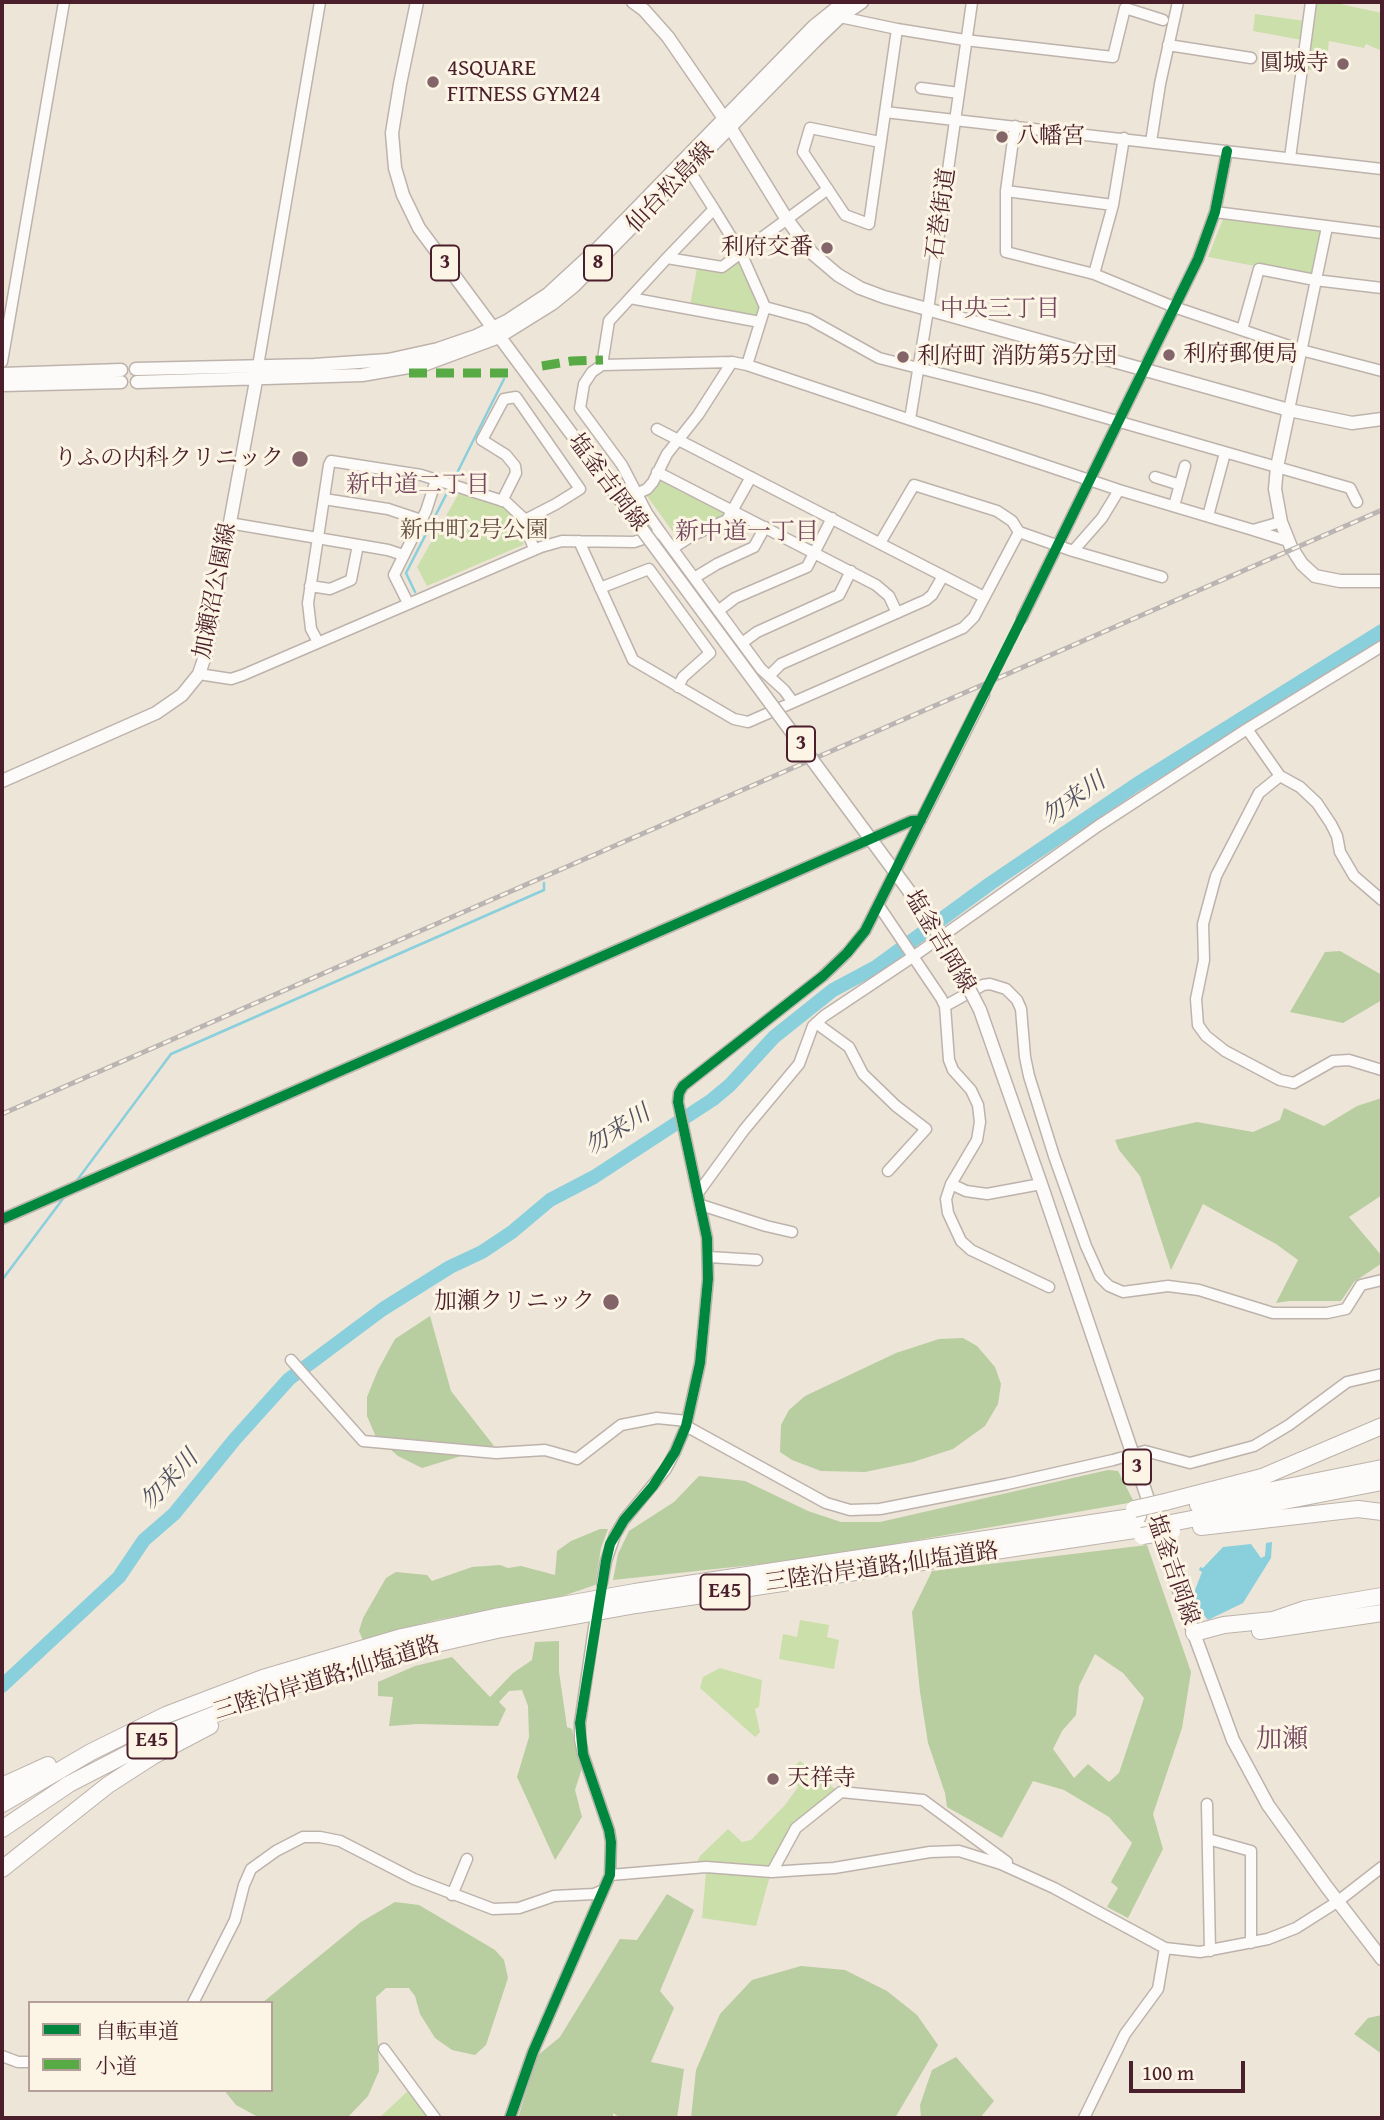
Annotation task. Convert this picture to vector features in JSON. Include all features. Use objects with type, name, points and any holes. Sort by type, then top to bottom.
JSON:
[{"type":"highway","points":[[1169,1517],[1380,1427]]},
{"type":"highway","points":[[1043,1538],[1169,1517],[1382,1468]]},
{"type":"highway","points":[[1043,1538],[1382,1482]]},
{"type":"highway","points":[[1169,1517],[1358,1509],[1382,1512]]},
{"type":"highway","name":"三陸沿岸道路;仙塩道路","points":[[2,1829],[69,1784],[168,1733],[234,1705],[405,1651],[563,1618],[1043,1538]]},
{"type":"highway","name":"三陸沿岸道路;仙塩道路","points":[[2,1804],[136,1728],[262,1678],[362,1647],[442,1628],[635,1591],[1043,1538]]},
{"type":"highway","points":[[1194,1633],[1224,1625],[1273,1620],[1305,1609],[1382,1596]]},
{"type":"highway","points":[[1194,1633],[1226,1634],[1274,1629],[1382,1613]]},
{"type":"highway","points":[[2,1869],[88,1800],[153,1756],[203,1729],[314,1678]]},
{"type":"highway","points":[[2,1786],[136,1728]]},
{"type":"main road","name":"塩釜吉岡線","points":[[417,2],[394,118],[392,144],[394,168],[419,228],[926,915],[956,963],[980,1010],[1233,1740],[1268,1805],[1382,1958]]},
{"type":"main road","points":[[633,2],[657,23],[668,37],[727,123],[786,218],[812,253],[838,275],[860,288],[928,310],[1289,410],[1352,423],[1382,419]]},
{"type":"main road","name":"仙台松島線","points":[[257,372],[362,375],[393,371],[460,353],[552,304],[574,286],[689,170],[727,123],[814,26],[844,2]]},
{"type":"main road","name":"仙台松島線","points":[[496,333],[574,271],[840,17],[862,2]]},
{"type":"main road","name":"8","points":[[137,375],[257,372]]},
{"type":"main road","name":"加瀬沼公園線","points":[[2,781],[156,713],[182,695],[199,674],[206,653],[257,372]]},
{"type":"main road","points":[[2,374],[121,376],[2,385]]},
{"type":"main road","points":[[1289,410],[1275,489],[1287,541],[1302,565],[1315,576],[1340,581],[1382,581]]},
{"type":"street","points":[[2,362],[64,2]]},
{"type":"street","points":[[257,372],[320,2]]},
{"type":"street","name":"石巻街道","points":[[910,419],[972,2]]},
{"type":"street","points":[[1151,142],[1178,2]]},
{"type":"street","points":[[1290,158],[1311,2]]},
{"type":"street","points":[[840,17],[965,40],[1113,57],[1125,8],[1163,20]]},
{"type":"street","points":[[880,142],[810,128],[803,152],[845,215],[869,224],[897,29]]},
{"type":"street","points":[[1168,45],[1251,58]]},
{"type":"street","points":[[921,88],[959,93]]},
{"type":"street","points":[[885,112],[1382,169]]},
{"type":"street","points":[[1015,126],[1006,191],[1006,252],[1094,274],[1174,307],[1301,350],[1382,371]]},
{"type":"street","points":[[1094,274],[1113,205],[1124,138]]},
{"type":"street","points":[[1022,618],[1198,259],[1215,212],[1227,151]]},
{"type":"street","points":[[689,170],[741,253],[765,307],[747,365]]},
{"type":"street","points":[[667,258],[722,267],[828,189]]},
{"type":"street","points":[[1006,191],[1113,205]]},
{"type":"street","points":[[602,365],[609,321],[714,209]]},
{"type":"street","points":[[1215,212],[1382,233]]},
{"type":"street","points":[[1289,410],[1327,227]]},
{"type":"street","points":[[1242,330],[1259,269],[1315,280],[1382,288]]},
{"type":"street","points":[[630,298],[761,323]]},
{"type":"street","points":[[765,307],[809,319],[879,358],[1040,399],[1350,488],[1357,502]]},
{"type":"street","points":[[636,494],[647,489],[667,454],[698,415],[732,362]]},
{"type":"street","points":[[793,702],[785,690],[761,668],[661,533],[636,494],[622,465],[580,408],[584,384],[592,372],[602,365],[732,362],[747,365],[1119,490],[1287,541]]},
{"type":"street","points":[[502,501],[516,473],[515,466],[506,455],[482,440],[504,399],[516,397],[580,489],[523,521]]},
{"type":"street","points":[[657,429],[984,597]]},
{"type":"street","points":[[1208,516],[1225,453]]},
{"type":"street","points":[[318,642],[308,617],[310,586],[329,465],[333,460],[445,483],[502,501],[513,506],[523,521],[534,550]]},
{"type":"street","points":[[1174,506],[1185,466]]},
{"type":"street","points":[[657,472],[884,590],[897,613]]},
{"type":"street","points":[[673,548],[727,520],[751,477]]},
{"type":"street","points":[[1154,477],[1180,485]]},
{"type":"street","points":[[408,603],[394,575],[421,520],[445,483]]},
{"type":"street","points":[[880,543],[914,485],[997,510],[1012,521],[1019,532],[1162,577]]},
{"type":"street","points":[[1073,551],[1102,517],[1119,490]]},
{"type":"street","points":[[324,499],[388,509],[421,520]]},
{"type":"street","points":[[718,611],[735,598],[807,566],[832,518]]},
{"type":"street","points":[[1253,530],[1281,522]]},
{"type":"street","points":[[229,523],[388,550],[403,555]]},
{"type":"street","points":[[694,578],[754,547],[765,527]]},
{"type":"street","points":[[579,541],[633,660],[742,722],[754,720],[963,628],[974,617],[1019,532]]},
{"type":"street","points":[[199,674],[231,679],[534,550],[562,541],[634,542],[661,533]]},
{"type":"street","points":[[310,586],[330,589],[351,580],[358,545]]},
{"type":"street","points":[[600,588],[649,569],[710,653],[683,677],[678,687]]},
{"type":"street","points":[[742,643],[757,632],[839,595],[851,572]]},
{"type":"street","points":[[769,676],[781,664],[932,595],[943,576]]},
{"type":"street","points":[[700,1199],[744,1130],[799,1064],[808,1036],[824,1016],[1098,826],[1247,729],[1382,646]]},
{"type":"street","points":[[602,1583],[615,1535],[666,1469],[687,1424],[701,1363],[709,1257],[700,1199],[678,1101],[679,1093],[683,1086],[823,976],[865,931],[984,695]]},
{"type":"street","points":[[1247,729],[1280,776],[1300,786],[1317,803],[1331,824],[1340,852],[1354,876],[1382,900]]},
{"type":"street","points":[[1280,776],[1259,793],[1216,876],[1203,924],[1204,960],[1196,999],[1198,1025],[1206,1036],[1225,1051],[1280,1080],[1294,1083],[1333,1061],[1349,1060],[1382,1070]]},
{"type":"street","points":[[2,1219],[911,821],[921,820]]},
{"type":"street","points":[[879,906],[934,984],[945,1006],[949,1060],[953,1070],[971,1090],[978,1105],[981,1122],[976,1140],[951,1184],[946,1199],[948,1213],[961,1241],[971,1250],[1049,1287]]},
{"type":"street","points":[[945,1006],[983,985],[1006,989],[1017,1000],[1021,1009],[1025,1057],[1054,1156],[1086,1246],[1100,1277],[1109,1286],[1123,1292],[1168,1286],[1199,1290],[1273,1313],[1327,1312],[1346,1309],[1361,1285],[1382,1280]]},
{"type":"street","points":[[816,1023],[849,1047],[863,1074],[896,1106],[926,1129],[888,1171]]},
{"type":"street","points":[[951,1184],[966,1191],[987,1194],[1041,1184]]},
{"type":"street","points":[[700,1199],[766,1226],[792,1232]]},
{"type":"street","points":[[709,1257],[757,1261]]},
{"type":"street","points":[[291,1360],[363,1441],[496,1453],[545,1450],[577,1459],[621,1425],[657,1418],[687,1424],[789,1484],[826,1503],[850,1510],[880,1509],[1007,1484],[1145,1451],[1191,1463],[1254,1446],[1289,1425],[1347,1382],[1382,1374]]},
{"type":"street","points":[[510,2118],[533,2052],[610,1875],[609,1830],[580,1740],[580,1723],[595,1621]]},
{"type":"street","points":[[772,1872],[796,1828],[841,1792],[923,1800],[1024,1875]]},
{"type":"street","points":[[1207,1804],[1210,1951]]},
{"type":"street","points":[[194,2001],[235,1920],[251,1869],[296,1839],[320,1836],[340,1841],[390,1868],[452,1895],[493,1909],[508,1909],[554,1896],[594,1894],[601,1891]]},
{"type":"street","points":[[1208,1839],[1251,1851],[1251,1943]]},
{"type":"street","points":[[610,1875],[706,1867],[772,1872],[834,1868],[930,1852],[959,1851],[982,1857],[1024,1875],[1094,1908],[1165,1948],[1200,1952],[1251,1943],[1296,1928],[1338,1902],[1382,1867]]},
{"type":"street","points":[[452,1895],[467,1859]]},
{"type":"street","points":[[1084,2118],[1125,2035],[1158,1989],[1165,1948]]},
{"type":"street","points":[[384,2049],[435,2118]]},
{"type":"street","points":[[2,2056],[18,2062],[28,2062]]},
{"type":"green space","points":[[1314,2],[1331,2],[1382,13],[1382,51],[1366,44],[1364,48],[1329,41],[1325,72],[1305,69]]},
{"type":"green space","points":[[1255,14],[1305,21],[1302,40],[1253,31]]},
{"type":"green space","points":[[1223,219],[1316,229],[1321,232],[1313,273],[1307,276],[1208,257]]},
{"type":"green space","points":[[739,260],[759,307],[757,317],[690,306],[697,268]]},
{"type":"green space","points":[[663,479],[724,511],[726,516],[682,538],[676,536],[647,496],[658,480]]},
{"type":"green space","name":"新中町2号公園","points":[[459,493],[508,508],[519,521],[525,537],[523,545],[427,586],[417,567]]},
{"type":"green space","points":[[1340,951],[1382,975],[1382,1000],[1343,1023],[1290,1012],[1325,952]]},
{"type":"green space","points":[[1382,1098],[1382,1195],[1349,1217],[1382,1256],[1382,1263],[1354,1282],[1341,1301],[1276,1303],[1298,1260],[1276,1244],[1203,1204],[1171,1270],[1140,1176],[1119,1150],[1115,1140],[1197,1122],[1253,1132],[1280,1120],[1284,1108],[1324,1126],[1357,1106]]},
{"type":"green space","points":[[430,1316],[451,1391],[494,1446],[422,1468],[398,1456],[376,1437],[367,1416],[367,1397],[395,1339]]},
{"type":"green space","points":[[963,1338],[977,1346],[995,1367],[1001,1384],[998,1404],[985,1426],[953,1449],[913,1462],[865,1472],[821,1471],[792,1460],[780,1452],[781,1425],[789,1410],[805,1396],[896,1353],[939,1339]]},
{"type":"green space","points":[[1108,1470],[1118,1471],[1134,1502],[849,1552],[613,1580],[618,1554],[629,1531],[674,1502],[699,1476],[745,1481],[808,1511],[841,1522],[880,1522]]},
{"type":"green space","points":[[600,1529],[608,1529],[601,1548],[595,1585],[560,1597],[436,1620],[363,1640],[359,1631],[363,1618],[386,1578],[396,1572],[427,1575],[432,1581],[472,1567],[500,1565],[508,1568],[521,1566],[555,1575],[557,1551],[571,1541]]},
{"type":"green space","points":[[1147,1545],[1191,1672],[1182,1728],[1153,1814],[1163,1849],[1128,1918],[1107,1907],[1118,1888],[1111,1882],[1132,1843],[1109,1817],[1064,1790],[1033,1781],[1002,1838],[947,1807],[928,1743],[912,1612],[932,1571]],"holes":[[[1095,1654],[1123,1673],[1144,1698],[1119,1773],[1109,1782],[1088,1764],[1074,1778],[1053,1749],[1062,1731],[1076,1715],[1079,1686]]]},
{"type":"green space","points":[[800,1620],[829,1625],[827,1637],[839,1640],[834,1669],[779,1659],[783,1634],[797,1637]]},
{"type":"green space","points":[[559,1641],[559,1672],[567,1727],[572,1729],[582,1768],[575,1790],[582,1817],[555,1860],[517,1777],[529,1737],[528,1706],[522,1690],[509,1691],[499,1702],[506,1709],[498,1726],[389,1726],[393,1697],[378,1696],[378,1682],[415,1666],[452,1657],[490,1697],[513,1673],[532,1660],[535,1642]]},
{"type":"green space","points":[[720,1668],[762,1680],[759,1707],[755,1709],[760,1732],[755,1737],[700,1688],[703,1677]]},
{"type":"green space","points":[[800,1761],[835,1789],[797,1821],[772,1867],[697,1862],[728,1829],[742,1842],[751,1840],[785,1805],[798,1787],[787,1773]]},
{"type":"green space","points":[[706,1872],[770,1876],[756,1926],[702,1918]]},
{"type":"green space","points":[[667,1894],[694,1910],[660,1991],[674,2008],[651,2062],[684,2069],[677,2118],[621,2118],[613,2113],[613,2118],[518,2118],[537,2056],[560,2037],[620,1939],[637,1940]]},
{"type":"green space","points":[[395,1902],[419,1905],[495,1950],[504,1960],[508,1978],[486,2045],[475,2055],[452,2050],[435,2038],[420,2014],[415,1996],[409,1988],[386,1988],[376,1997],[379,2071],[368,2096],[349,2116],[260,2118],[236,2105],[226,2092],[273,2092],[273,2001],[264,2001],[361,1922]]},
{"type":"green space","points":[[801,1966],[845,1970],[887,1991],[917,2015],[938,2045],[895,2118],[691,2118],[696,2070],[720,2014],[752,1980]]},
{"type":"green space","points":[[1382,2015],[1382,2054],[1354,2034],[1368,2018]]},
{"type":"green space","points":[[956,2057],[994,2101],[980,2118],[921,2118],[920,2105],[932,2070]]},
{"type":"green space","points":[[409,2090],[431,2118],[379,2118]]},
{"type":"water","points":[[1272,1542],[1271,1558],[1243,1603],[1208,1620],[1195,1600],[1195,1590],[1202,1572],[1200,1567],[1203,1568],[1223,1547],[1251,1544],[1261,1558],[1265,1556],[1266,1543]]},
{"type":"waterway","points":[[452,483],[504,379]]},
{"type":"waterway","points":[[415,592],[406,573],[449,489]]},
{"type":"waterway","name":"勿来川","points":[[2,1686],[119,1577],[144,1540],[174,1514],[235,1439],[289,1379],[383,1309],[450,1267],[482,1252],[512,1232],[550,1200],[594,1177],[712,1100],[730,1085],[774,1037],[833,990],[876,967],[991,883],[1137,784],[1382,631]]},
{"type":"waterway","points":[[75,1183],[171,1054],[544,890],[544,883]]},
{"type":"waterway","points":[[2,1280],[65,1196]]},
{"type":"tunnel","points":[[984,695],[1022,618]]},
{"type":"railway","points":[[2,1114],[1382,510]]},
{"type":"marked path","points":[[542,366],[603,360]]},
{"type":"marked path","points":[[409,373],[510,373]]},
{"type":"cycle path","points":[[510,2118],[533,2052],[610,1875],[609,1830],[583,1754],[580,1723],[610,1544],[624,1520],[653,1486],[675,1452],[686,1426],[700,1363],[708,1279],[707,1238],[678,1102],[679,1093],[683,1086],[823,976],[865,931],[1198,259],[1215,212],[1227,151]]},
{"type":"cycle path","points":[[2,1219],[911,821],[921,820]]},
{"type":"place","name":"圓城寺","points":[[1343,64]]},
{"type":"place","name":"4SQUARE FITNESS GYM24","points":[[433,82]]},
{"type":"place","name":"八幡宮","points":[[1002,137]]},
{"type":"place","name":"利府交番","points":[[827,248]]},
{"type":"place","name":"利府郵便局","points":[[1169,355]]},
{"type":"place","name":"利府町 消防第5分団","points":[[903,357]]},
{"type":"place","name":"りふの内科クリニック","points":[[300,459]]},
{"type":"place","name":"加瀬クリニック","points":[[611,1302]]},
{"type":"place","name":"天祥寺","points":[[773,1779]]},
{"type":"district","name":"中央三丁目","points":[[1000,310]]},
{"type":"district","name":"新中道二丁目","points":[[418,486]]},
{"type":"district","name":"新中道一丁目","points":[[747,533]]},
{"type":"district","name":"加瀬","points":[[1282,1740]]}]
